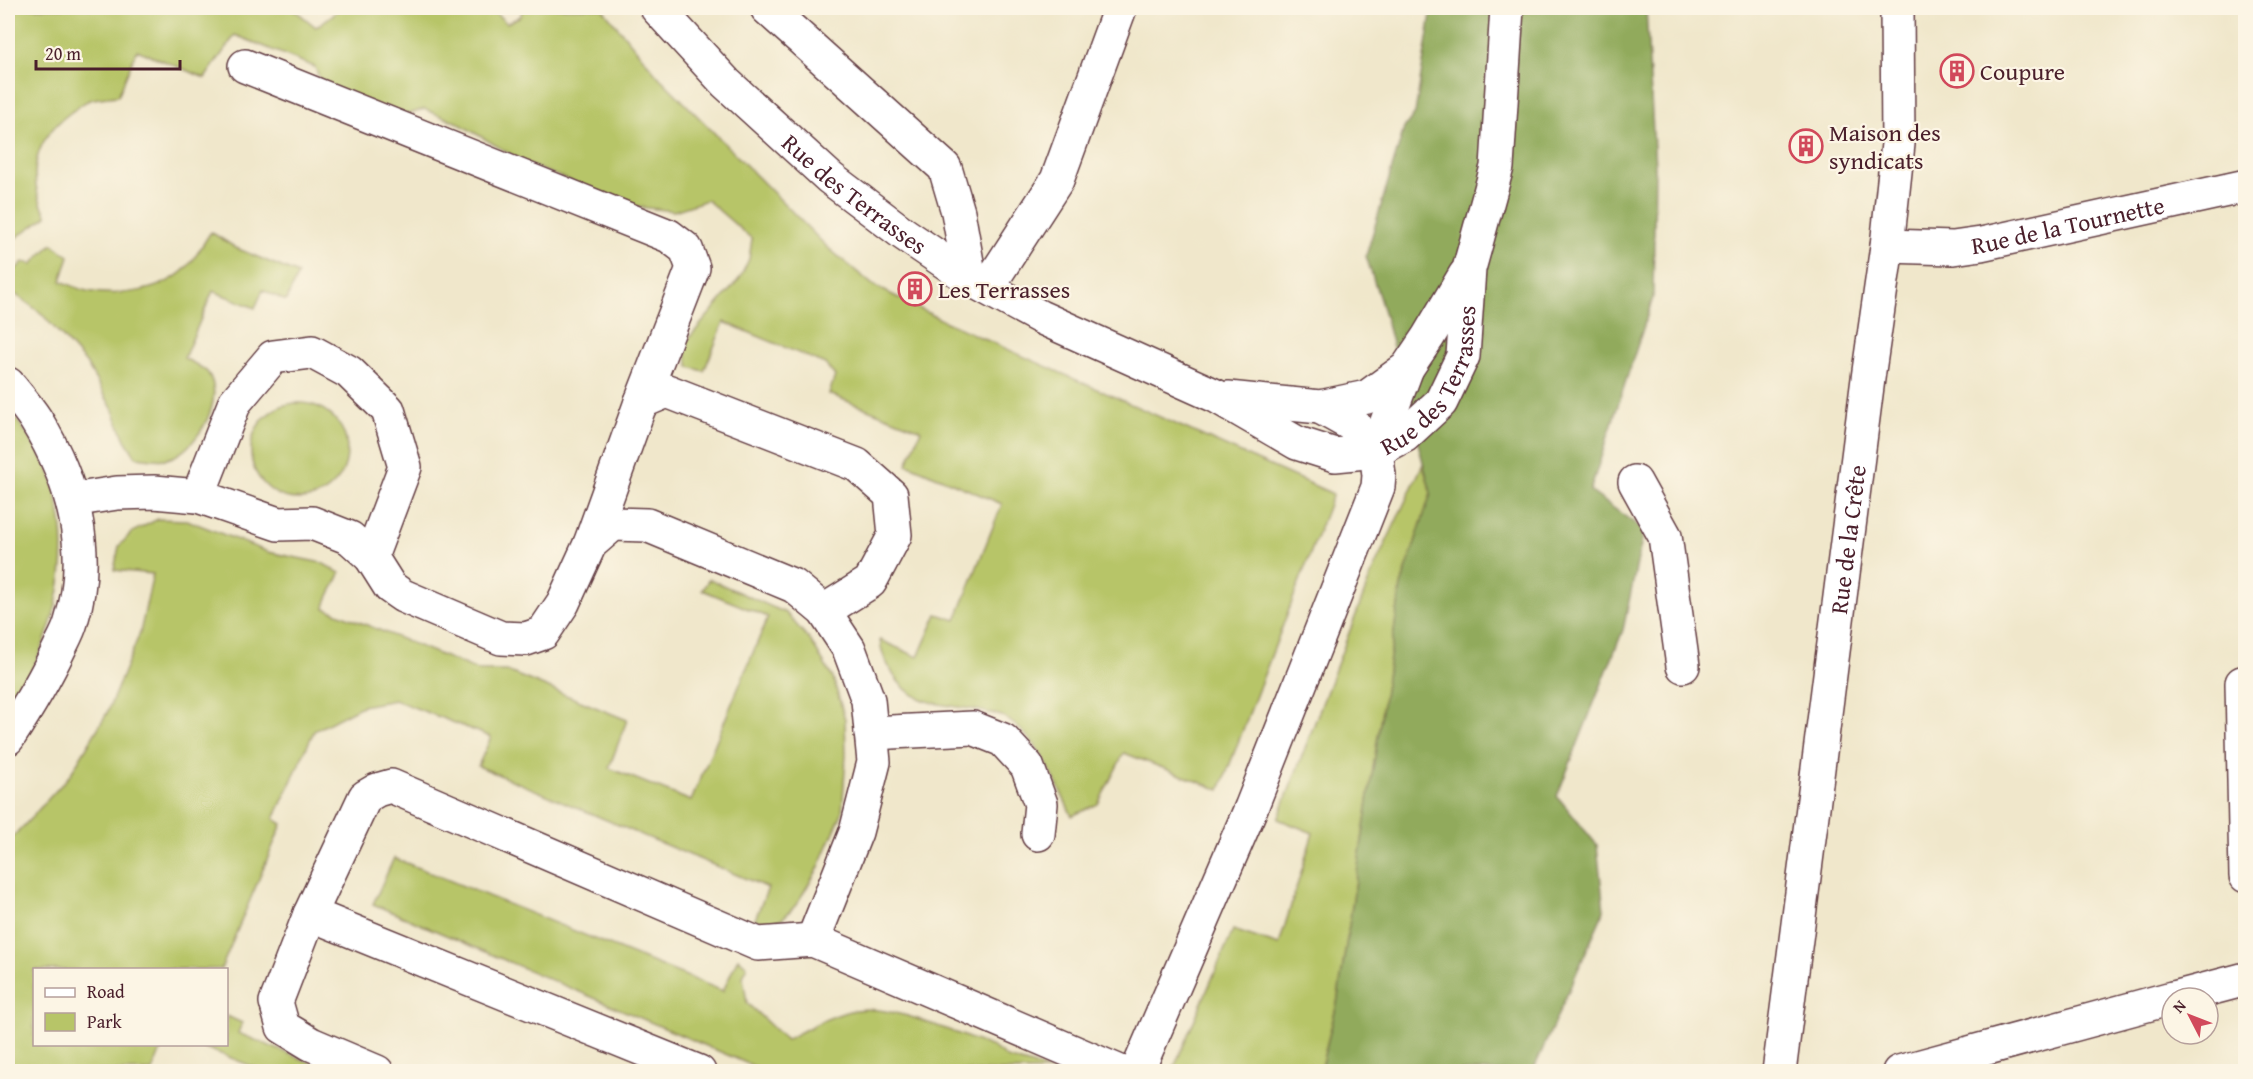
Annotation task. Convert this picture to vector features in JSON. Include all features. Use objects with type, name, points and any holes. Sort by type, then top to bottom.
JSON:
[{"type":"street","name":"Rue des Terrasses","points":[[657,8],[726,82],[830,178],[904,234],[979,284],[1040,317],[1216,396],[1297,443],[1335,454],[1376,451],[1404,436],[1441,402],[1463,356],[1469,268],[1497,167],[1507,8]]},
{"type":"street","points":[[767,8],[945,168],[979,284],[1016,246],[1057,180],[1120,8]]},
{"type":"street","name":"Rue de la Crête","points":[[1779,1071],[1887,246],[1898,144],[1898,8]]},
{"type":"street","points":[[72,500],[117,493],[154,492],[198,496],[278,525],[312,523],[350,538],[371,557],[390,587],[403,596],[501,638],[526,639],[543,633],[563,603],[590,544],[641,402],[693,268],[686,249],[669,236],[245,66]]},
{"type":"street","name":"Rue de la Tournette","points":[[1887,246],[1953,248],[1981,244],[2246,186]]},
{"type":"street","name":"Rue des Terrasses","points":[[1216,396],[1320,406],[1367,397],[1407,368],[1469,268]]},
{"type":"street","points":[[198,496],[235,402],[273,357],[312,352],[349,372],[388,410],[392,421],[405,467],[371,557]]},
{"type":"street","points":[[1137,1071],[1251,808],[1378,487],[1376,451],[1407,368]]},
{"type":"street","points":[[8,384],[35,418],[67,482],[78,519],[81,547],[78,588],[71,622],[32,701],[8,738]]},
{"type":"street","points":[[641,402],[668,391],[857,465],[891,495],[895,535],[870,582],[824,611]]},
{"type":"street","points":[[1320,406],[1356,427],[1376,451]]},
{"type":"street","points":[[1635,482],[1665,536],[1683,666]]},
{"type":"street","points":[[590,544],[613,524],[647,525],[794,586],[824,611],[849,649],[868,700],[874,762],[856,832],[813,940]]},
{"type":"street","points":[[2246,683],[2242,683],[2246,876]]},
{"type":"street","points":[[871,733],[972,728],[1003,740],[1027,766],[1031,776],[1041,804],[1038,834]]},
{"type":"street","points":[[377,1071],[311,1044],[283,1027],[276,1002],[310,914],[365,797],[377,790],[392,786],[758,944],[813,940],[1120,1071]]},
{"type":"street","points":[[310,914],[699,1071]]},
{"type":"street","points":[[2219,986],[2246,979]]},
{"type":"street","points":[[1899,1071],[2160,1001]]},
{"type":"green space","points":[[8,8],[292,8],[316,27],[342,8],[387,8],[401,12],[403,8],[451,8],[456,12],[462,8],[489,8],[507,23],[521,16],[522,8],[602,8],[658,76],[827,247],[873,285],[944,321],[1333,494],[1220,790],[1124,753],[1098,804],[1072,816],[1039,751],[1020,729],[1007,719],[997,714],[924,700],[902,686],[886,662],[880,640],[918,657],[937,614],[956,620],[1002,504],[907,464],[921,430],[829,394],[835,376],[825,364],[724,322],[704,371],[689,367],[684,344],[740,278],[749,259],[752,239],[707,200],[674,211],[639,207],[529,165],[458,123],[424,109],[366,127],[332,111],[315,67],[235,35],[205,78],[137,50],[118,96],[96,98],[85,102],[48,135],[41,147],[35,173],[36,187],[47,216],[8,243]]},
{"type":"green space","points":[[1432,8],[1646,8],[1655,167],[1653,298],[1590,491],[1644,530],[1623,630],[1557,796],[1597,845],[1604,911],[1533,1071],[1320,1072],[1337,1004],[1401,586],[1431,493],[1384,312],[1366,256],[1404,128],[1415,113]]},
{"type":"green space","points":[[211,232],[236,248],[298,274],[286,301],[263,290],[255,308],[213,291],[184,358],[206,371],[213,384],[214,396],[207,421],[192,443],[173,457],[159,459],[136,457],[125,440],[112,408],[86,363],[41,313],[8,289],[8,277],[23,262],[32,264],[52,244],[69,256],[61,281],[84,290],[100,293],[140,291],[166,282],[187,267]]},
{"type":"green space","points":[[299,403],[317,407],[333,417],[343,433],[347,451],[343,469],[333,485],[317,495],[299,499],[281,495],[265,485],[255,469],[251,451],[255,433],[265,417],[281,407]]},
{"type":"green space","points":[[8,408],[36,448],[51,476],[61,522],[63,550],[56,606],[48,633],[37,659],[8,707]]},
{"type":"green space","points":[[1423,464],[1431,493],[1401,586],[1337,1004],[1320,1071],[1172,1072],[1233,930],[1279,945],[1313,833],[1278,819],[1373,570]]},
{"type":"green space","points":[[158,519],[187,520],[268,552],[322,563],[340,573],[325,608],[480,671],[507,671],[627,720],[609,768],[691,801],[768,617],[702,590],[709,579],[786,613],[810,640],[833,678],[845,719],[846,755],[842,813],[818,869],[796,905],[782,919],[767,924],[755,919],[768,888],[478,766],[491,737],[395,700],[362,706],[314,731],[274,819],[282,824],[221,968],[33,968],[33,1046],[163,1046],[152,1071],[8,1071],[8,840],[21,829],[70,775],[107,713],[140,633],[153,574],[114,570],[119,546],[132,532]]},
{"type":"green space","points":[[394,858],[723,991],[738,958],[747,966],[743,977],[747,1003],[786,1040],[850,1011],[865,1009],[883,1011],[941,1027],[993,1047],[1007,1058],[1052,1071],[765,1071],[373,904]]},
{"type":"green space","points":[[228,1016],[242,1023],[238,1033],[331,1071],[264,1071],[201,1046],[228,1046]]},
{"type":"place","name":"Coupure","points":[[1957,71]]},
{"type":"place","name":"Maison des syndicats","points":[[1806,146]]},
{"type":"place","name":"Les Terrasses","points":[[915,289]]}]
